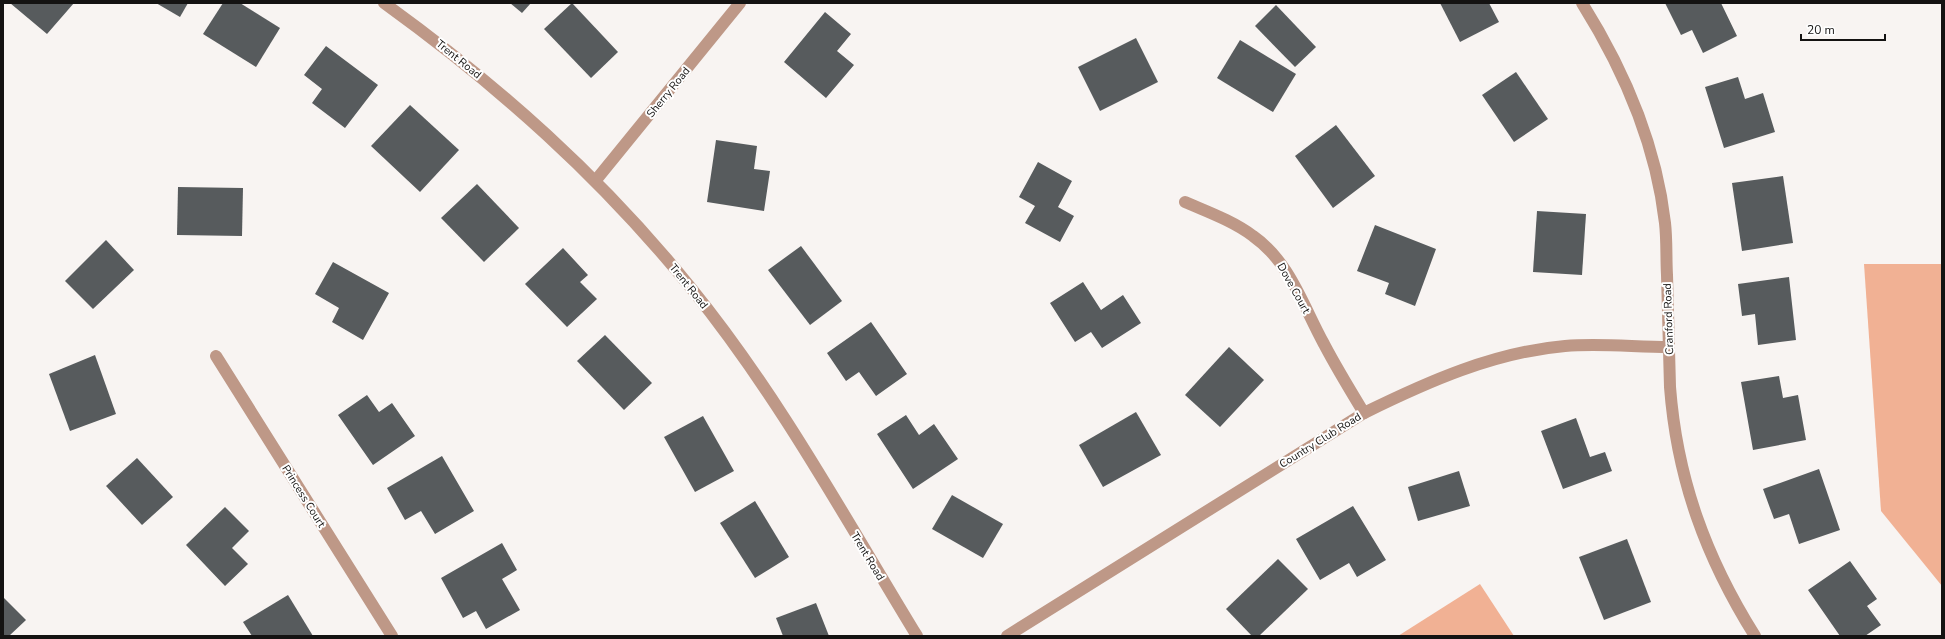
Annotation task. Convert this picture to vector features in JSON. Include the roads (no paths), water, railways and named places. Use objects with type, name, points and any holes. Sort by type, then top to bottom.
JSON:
[{"type":"street","name":"Trent Road","points":[[384,3],[439,42],[524,113],[596,180],[692,288],[772,399],[918,636]]},
{"type":"street","name":"Sherry Road","points":[[596,180],[740,3]]},
{"type":"street","name":"Cranford Road","points":[[1582,3],[1603,38],[1636,107],[1647,137],[1658,180],[1665,224],[1672,414],[1684,482],[1714,563],[1736,607],[1755,636]]},
{"type":"street","name":"Dove Court","points":[[1185,202],[1226,220],[1254,236],[1278,259],[1300,296],[1323,344],[1364,413]]},
{"type":"street","name":"Country Club Road","points":[[1007,636],[1364,413],[1399,395],[1469,367],[1522,352],[1566,346],[1669,346]]},
{"type":"street","name":"Princess Court","points":[[216,356],[392,636]]}]
